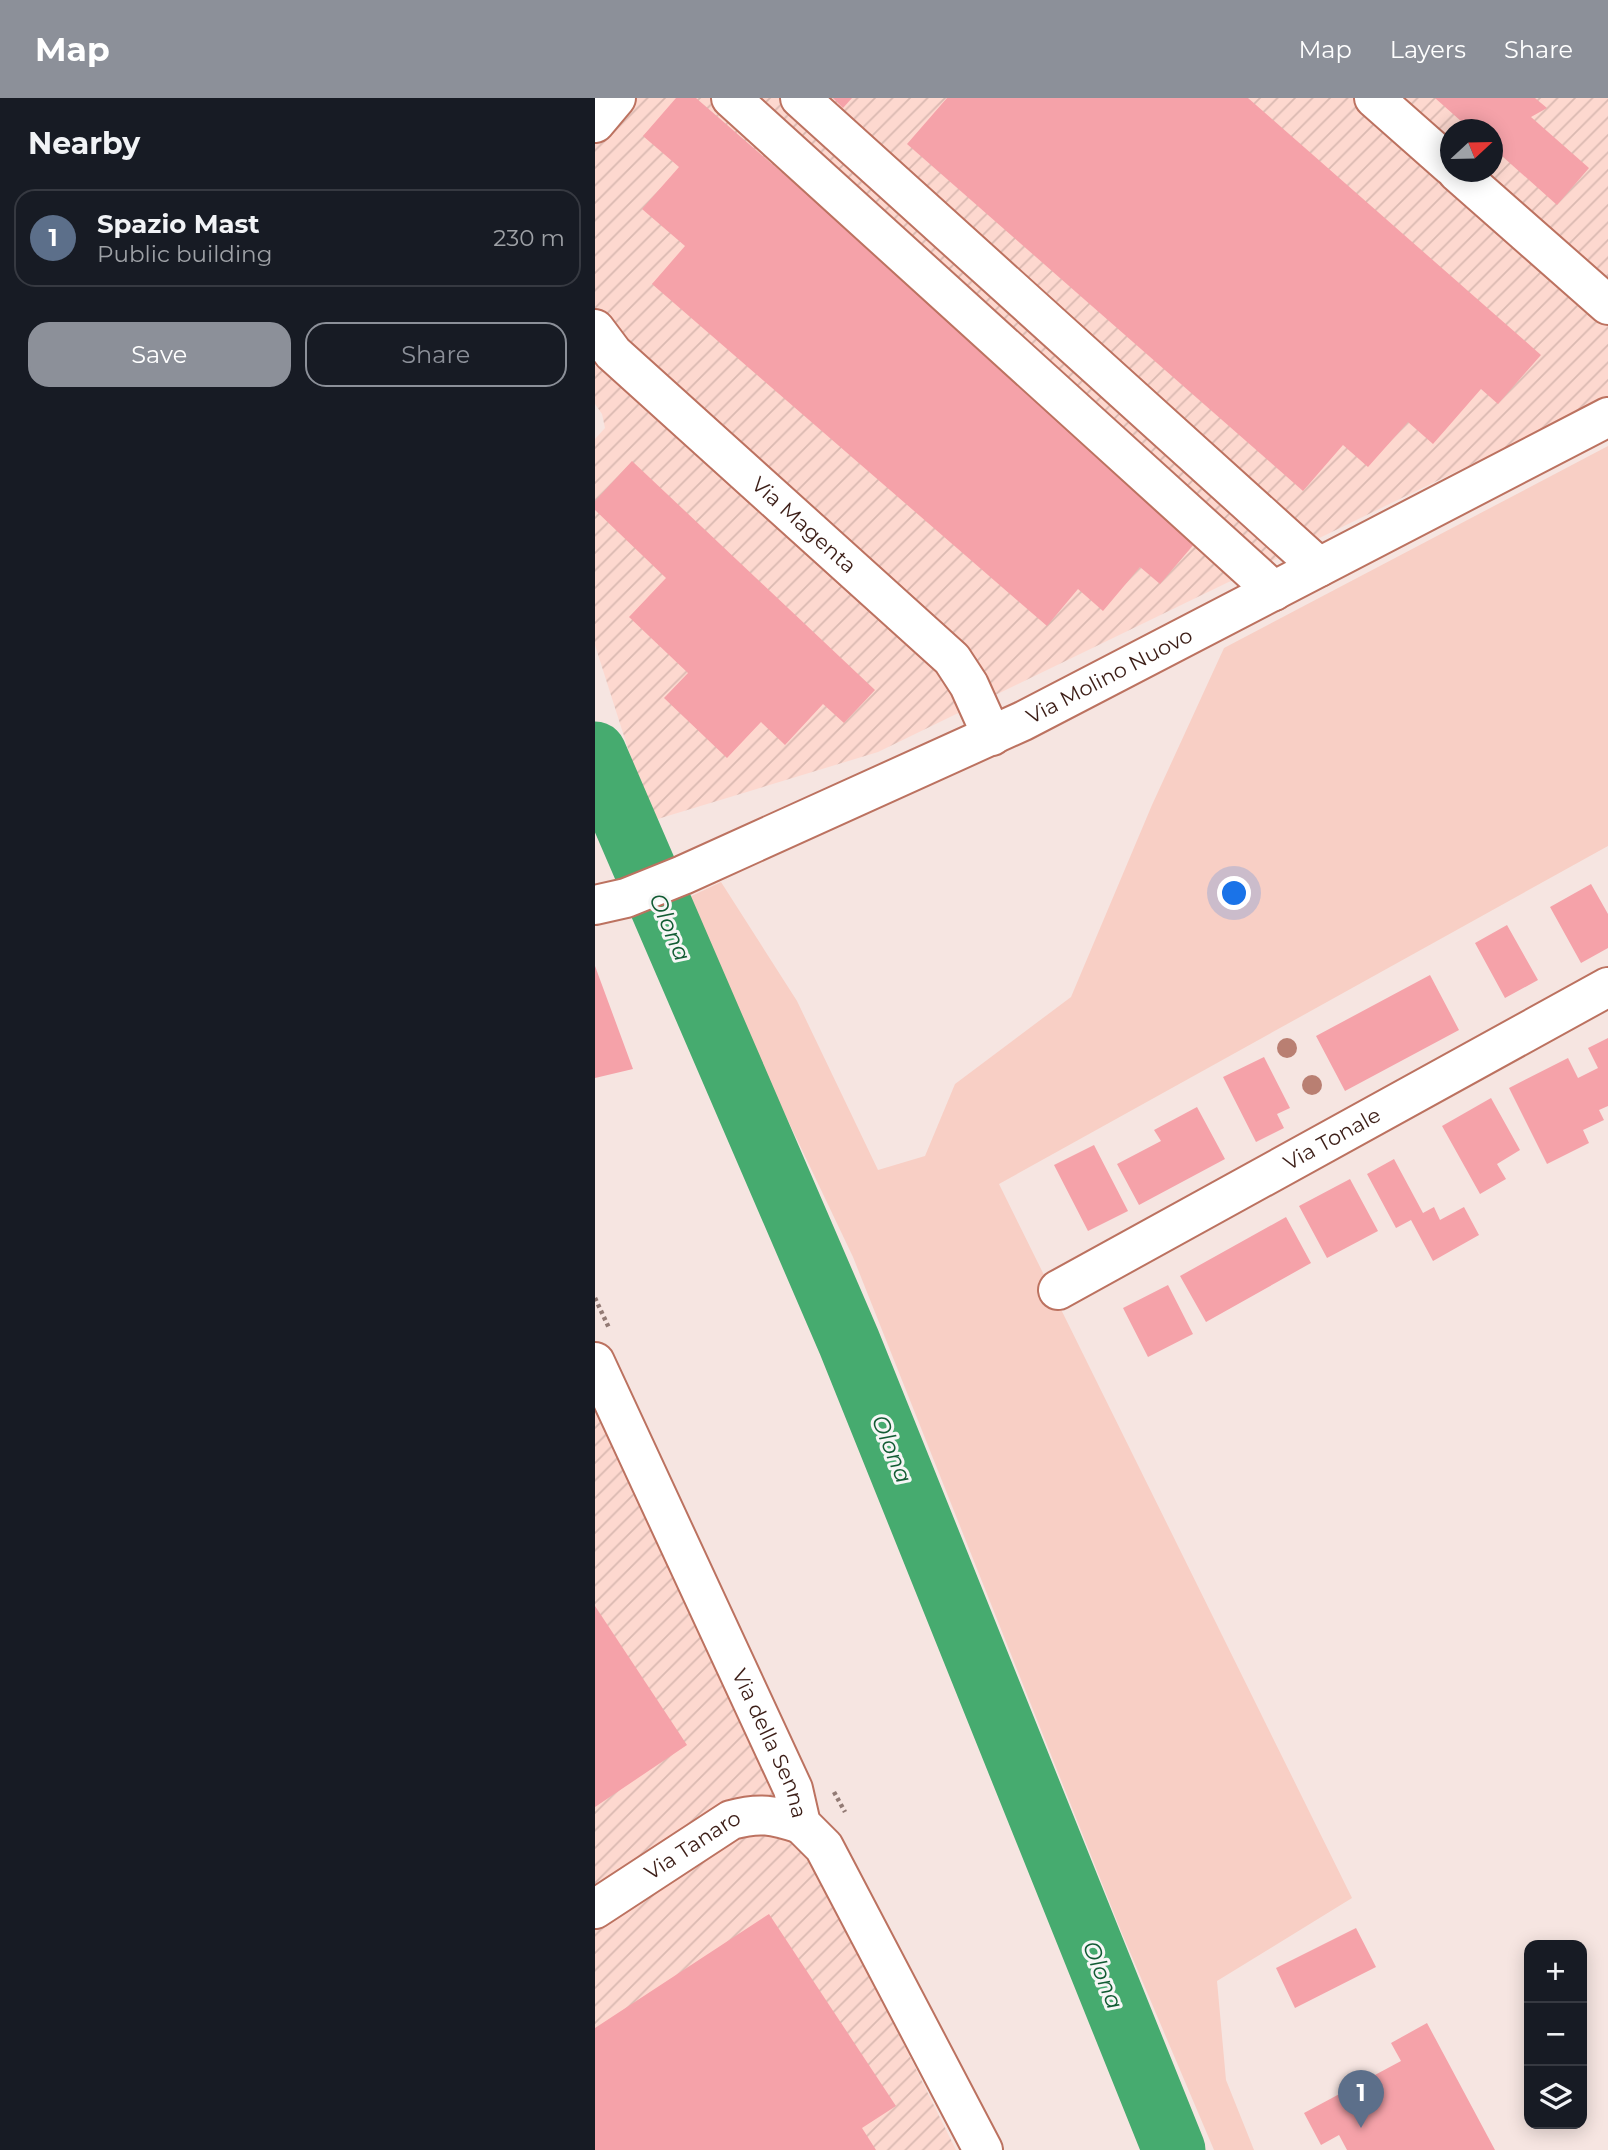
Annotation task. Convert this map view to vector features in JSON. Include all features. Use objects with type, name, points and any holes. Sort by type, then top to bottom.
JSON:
[{"type":"street","points":[[595,123],[616,98]]},
{"type":"street","points":[[730,98],[1274,590]]},
{"type":"street","points":[[800,98],[1319,567]]},
{"type":"street","points":[[1374,98],[1440,156]]},
{"type":"street","points":[[1468,182],[1608,305]]},
{"type":"street","name":"Via Magenta","points":[[595,328],[613,353],[952,659],[969,685],[992,736]]},
{"type":"street","name":"Via Molino Nuovo","points":[[610,902],[683,875],[992,736],[1608,417]]},
{"type":"street","name":"Via Tonale","points":[[1058,1290],[1608,987]]},
{"type":"street","name":"Via della Senna","points":[[595,1362],[793,1789],[801,1824],[824,1847],[983,2150]]},
{"type":"street","name":"Via Tanaro","points":[[595,1909],[731,1820],[752,1814],[772,1815],[801,1824]]},
{"type":"shaded area","points":[[595,98],[1608,98],[1608,398],[878,752],[651,821],[595,645],[595,439],[605,428],[602,414],[595,404]]},
{"type":"shaded area","points":[[1608,446],[1608,846],[999,1184],[1352,1898],[1217,1981],[1226,2080],[1254,2150],[1214,2150],[1121,1931],[853,1257],[683,900],[721,882],[797,1001],[878,1170],[925,1156],[955,1084],[1071,997],[1152,805],[1224,648]]},
{"type":"shaded area","points":[[595,1408],[809,1853],[956,2150],[595,2150]]},
{"type":"building","points":[[676,98],[696,98],[1201,536],[1160,584],[1140,567],[1103,611],[1078,589],[1047,626],[652,284],[685,246],[642,209],[679,167],[643,136]]},
{"type":"building","points":[[833,98],[852,98],[843,108]]},
{"type":"building","points":[[947,98],[1248,98],[1541,355],[1498,404],[1481,389],[1433,444],[1408,422],[1368,467],[1343,445],[1303,491],[907,144]]},
{"type":"building","points":[[1435,98],[1535,98],[1547,108],[1531,117],[1589,168],[1557,205],[1503,157],[1503,119],[1459,119]]},
{"type":"building","points":[[632,461],[875,690],[844,723],[823,704],[785,745],[761,722],[727,758],[664,698],[688,673],[629,617],[666,578],[595,510],[595,501]]},
{"type":"building","points":[[1591,884],[1608,914],[1608,948],[1581,963],[1550,907]]},
{"type":"building","points":[[1507,925],[1538,980],[1505,998],[1475,943]]},
{"type":"building","points":[[595,966],[633,1069],[595,1078]]},
{"type":"building","points":[[1430,975],[1459,1030],[1345,1091],[1316,1036]]},
{"type":"building","points":[[1608,1038],[1608,1106],[1599,1110],[1604,1120],[1583,1130],[1589,1143],[1547,1164],[1509,1088],[1568,1058],[1578,1078],[1598,1068],[1588,1048]]},
{"type":"building","points":[[1264,1057],[1290,1108],[1277,1114],[1284,1128],[1256,1142],[1223,1077]]},
{"type":"building","points":[[1491,1098],[1520,1150],[1497,1164],[1506,1179],[1480,1194],[1442,1126]]},
{"type":"building","points":[[1197,1107],[1225,1159],[1139,1205],[1117,1164],[1161,1141],[1154,1130]]},
{"type":"building","points":[[1094,1145],[1128,1211],[1088,1231],[1054,1165]]},
{"type":"building","points":[[1394,1159],[1423,1213],[1434,1207],[1440,1220],[1464,1207],[1479,1235],[1433,1261],[1411,1220],[1396,1228],[1367,1174]]},
{"type":"building","points":[[1350,1179],[1378,1231],[1327,1258],[1299,1206]]},
{"type":"building","points":[[1286,1217],[1311,1263],[1206,1322],[1180,1276]]},
{"type":"building","points":[[1168,1285],[1193,1334],[1148,1357],[1123,1308]]},
{"type":"building","points":[[595,1606],[687,1745],[595,1807]]},
{"type":"building","points":[[769,1914],[896,2106],[862,2128],[876,2150],[595,2150],[595,2028]]},
{"type":"building","points":[[1356,1928],[1376,1967],[1295,2008],[1276,1968]]},
{"type":"building","points":[[1427,2023],[1495,2150],[1347,2150],[1339,2135],[1321,2145],[1304,2113],[1401,2061],[1391,2043]]},
{"type":"waterway","name":"Olona","points":[[595,753],[849,1342],[1174,2150]]},
{"type":"place","name":"Spazio Mast","points":[[1361,2128]]}]
